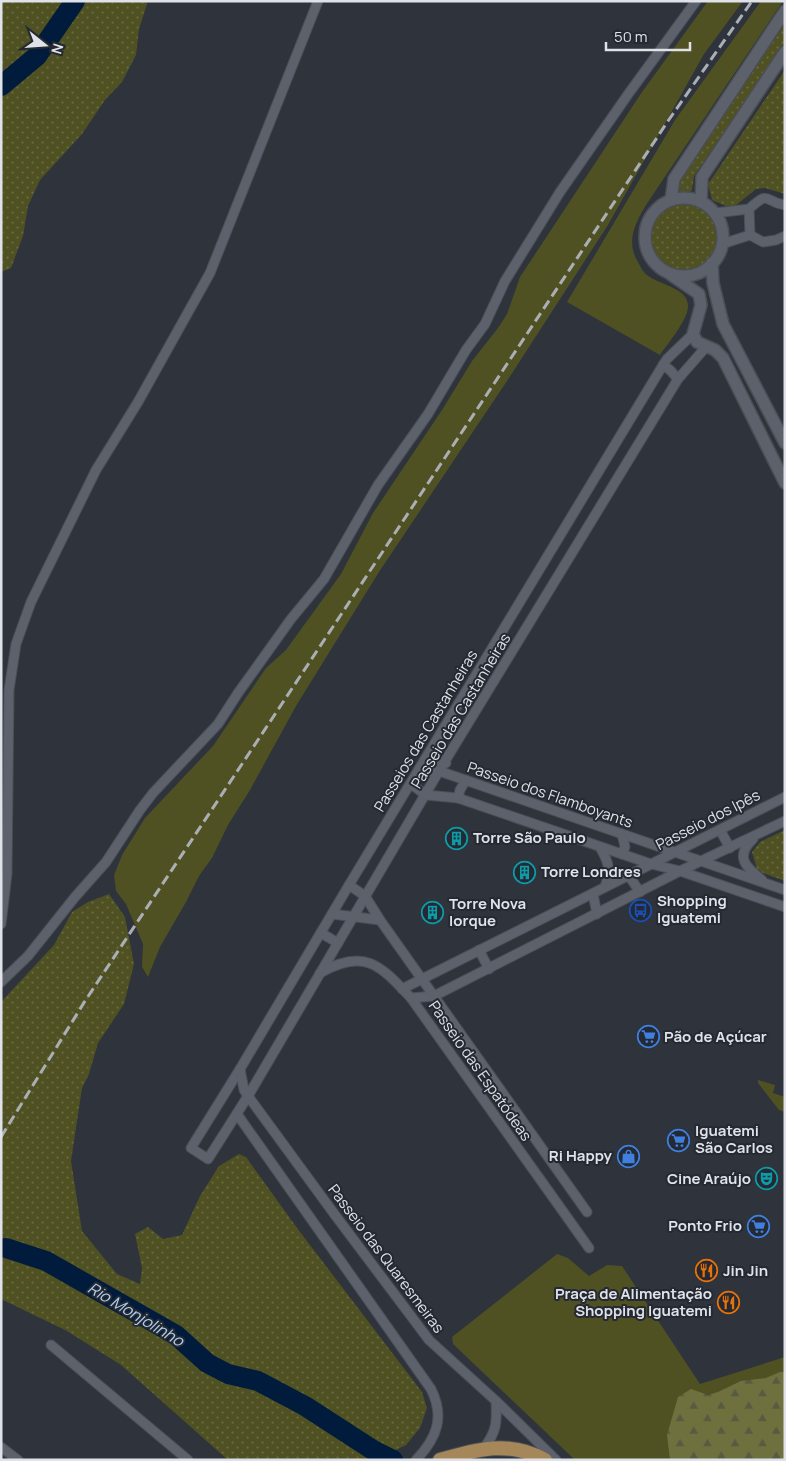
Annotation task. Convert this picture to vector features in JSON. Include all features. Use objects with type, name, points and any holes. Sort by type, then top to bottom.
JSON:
[{"type":"main road","points":[[441,1460],[484,1448],[518,1450],[536,1454],[546,1460]]},
{"type":"street","points":[[1,924],[6,874],[9,690],[16,644],[30,602],[96,470],[138,402],[210,273],[318,1]]},
{"type":"street","points":[[1,982],[28,956],[75,897],[106,862],[153,793],[218,724],[291,619],[324,579],[378,485],[428,414],[466,350],[485,324],[505,281],[560,192],[696,1]]},
{"type":"street","points":[[671,200],[674,179],[785,11]]},
{"type":"street","points":[[701,202],[702,177],[785,52]]},
{"type":"street","points":[[715,213],[749,209],[763,197],[785,205]]},
{"type":"street","points":[[670,274],[694,275],[707,268],[720,251],[722,230],[715,213],[701,202],[687,198],[671,200],[662,204],[652,215],[645,232],[645,240],[650,257],[656,264],[670,274],[696,290],[701,298],[701,305],[693,334],[697,342],[724,358],[785,483]]},
{"type":"street","points":[[749,209],[750,235]]},
{"type":"street","points":[[722,244],[750,235],[762,242],[776,240],[785,236]]},
{"type":"street","points":[[712,263],[712,283],[723,324],[785,443]]},
{"type":"street","points":[[711,349],[721,338],[723,324]]},
{"type":"street","name":"Passeios das Castanheiras","points":[[237,1114],[208,1159],[191,1148],[667,358],[693,334]]},
{"type":"street","name":"Passeio das Castanheiras","points":[[248,1096],[439,772],[678,380],[711,349]]},
{"type":"street","points":[[663,366],[673,373],[678,380]]},
{"type":"street","points":[[430,752],[436,760],[446,763]]},
{"type":"street","name":"Passeio dos Flamboyants","points":[[420,769],[426,774],[439,772],[466,780],[785,890]]},
{"type":"street","points":[[458,798],[466,780]]},
{"type":"street","points":[[411,784],[426,795],[458,798],[600,847],[651,864],[680,871],[785,907]]},
{"type":"street","name":"Passeio dos Ipês","points":[[402,989],[785,798]]},
{"type":"street","points":[[411,998],[434,996],[680,871],[785,821]]},
{"type":"street","points":[[720,830],[730,848]]},
{"type":"street","points":[[622,834],[625,847],[622,854]]},
{"type":"street","points":[[757,835],[748,844],[743,853],[744,862],[748,869],[768,884]]},
{"type":"street","points":[[600,847],[607,859],[610,870],[605,887]]},
{"type":"street","points":[[718,884],[718,875],[724,869]]},
{"type":"street","points":[[628,876],[640,892]]},
{"type":"street","points":[[349,885],[365,896]]},
{"type":"street","points":[[593,894],[597,914]]},
{"type":"street","name":"Passeio das Espatódeas","points":[[365,896],[380,920],[587,1212]]},
{"type":"street","points":[[332,914],[380,920]]},
{"type":"street","points":[[321,933],[338,943]]},
{"type":"street","points":[[479,950],[489,969]]},
{"type":"street","name":"Passeio das Espatódeas","points":[[320,973],[338,964],[355,961],[363,961],[385,971],[411,998],[589,1248]]},
{"type":"street","name":"Passeio das Quaresmeiras","points":[[240,1069],[244,1090],[248,1096],[429,1340],[496,1401],[556,1460]]},
{"type":"street","points":[[248,1096],[237,1114],[432,1389],[438,1401],[438,1418],[433,1438],[420,1456]]},
{"type":"street","points":[[51,1345],[188,1460]]},
{"type":"street","points":[[484,1448],[495,1431],[497,1421],[496,1401]]},
{"type":"street","points":[[1,1447],[18,1460]]},
{"type":"green space","points":[[1,1],[148,1],[139,29],[136,55],[122,82],[105,100],[82,134],[40,180],[28,206],[23,236],[11,268],[1,272]]},
{"type":"green space","points":[[708,1],[743,1],[704,54],[608,225],[507,381],[379,572],[296,706],[250,790],[228,825],[212,858],[199,876],[160,947],[148,977],[142,967],[143,944],[126,904],[116,891],[114,875],[122,855],[145,818],[213,746],[266,668],[286,650],[341,574],[373,513],[442,410],[472,361],[507,314],[520,277],[642,92]]},
{"type":"green space","points":[[761,1],[783,1],[648,202],[634,231],[632,246],[643,271],[655,280],[678,291],[687,299],[687,311],[682,324],[660,355],[567,302],[675,120]]},
{"type":"green space","points":[[785,24],[785,42],[694,176],[692,190],[680,192],[678,188],[685,169]]},
{"type":"green space","points":[[785,70],[785,194],[765,188],[756,189],[735,206],[726,206],[712,200],[708,184]]},
{"type":"green space","points":[[683,204],[696,207],[707,214],[714,225],[717,238],[714,251],[707,262],[696,269],[683,272],[670,269],[659,262],[652,251],[649,238],[652,225],[659,214],[670,207]]},
{"type":"green space","points":[[785,830],[785,881],[757,869],[752,852],[760,842]]},
{"type":"green space","points":[[109,894],[125,917],[134,964],[124,1004],[98,1043],[89,1074],[82,1088],[71,1161],[82,1231],[117,1274],[140,1284],[142,1268],[135,1234],[148,1227],[163,1239],[182,1235],[200,1196],[219,1166],[239,1154],[246,1157],[297,1228],[422,1392],[427,1408],[420,1428],[406,1445],[375,1460],[228,1460],[121,1365],[67,1331],[1,1299],[1,1002],[54,945],[72,912],[88,902]]},
{"type":"green space","points":[[758,1080],[775,1085],[773,1093],[785,1097],[785,1112],[779,1110],[758,1083]]},
{"type":"green space","points":[[557,1254],[568,1258],[589,1276],[607,1265],[622,1266],[700,1384],[785,1357],[785,1460],[575,1460],[453,1344],[452,1337]]},
{"type":"green space","points":[[780,1372],[785,1372],[785,1460],[670,1460],[667,1435],[678,1397],[691,1389],[708,1395],[741,1381],[766,1378]]},
{"type":"waterway","points":[[1,86],[37,56],[75,1]]},
{"type":"waterway","name":"Rio Monjolinho","points":[[6,1248],[46,1261],[176,1335],[207,1363],[228,1374],[258,1381],[305,1406],[373,1450],[393,1460]]},
{"type":"railway","points":[[1,1137],[85,1001],[668,121],[752,1]]},
{"type":"place","name":"Torre São Paulo","points":[[457,838]]},
{"type":"place","name":"Torre Londres","points":[[525,872]]},
{"type":"place","name":"Shopping Iguatemi","points":[[641,910]]},
{"type":"place","name":"Torre Nova Iorque","points":[[433,913]]},
{"type":"place","name":"Pão de Açúcar","points":[[648,1037]]},
{"type":"place","name":"Iguatemi São Carlos","points":[[679,1140]]},
{"type":"place","name":"Ri Happy","points":[[628,1156]]},
{"type":"place","name":"Cine Araújo","points":[[767,1179]]},
{"type":"place","name":"Ponto Frio","points":[[758,1226]]},
{"type":"place","name":"Jin Jin","points":[[707,1271]]},
{"type":"place","name":"Praça de Alimentação Shopping Iguatemi","points":[[728,1303]]}]
